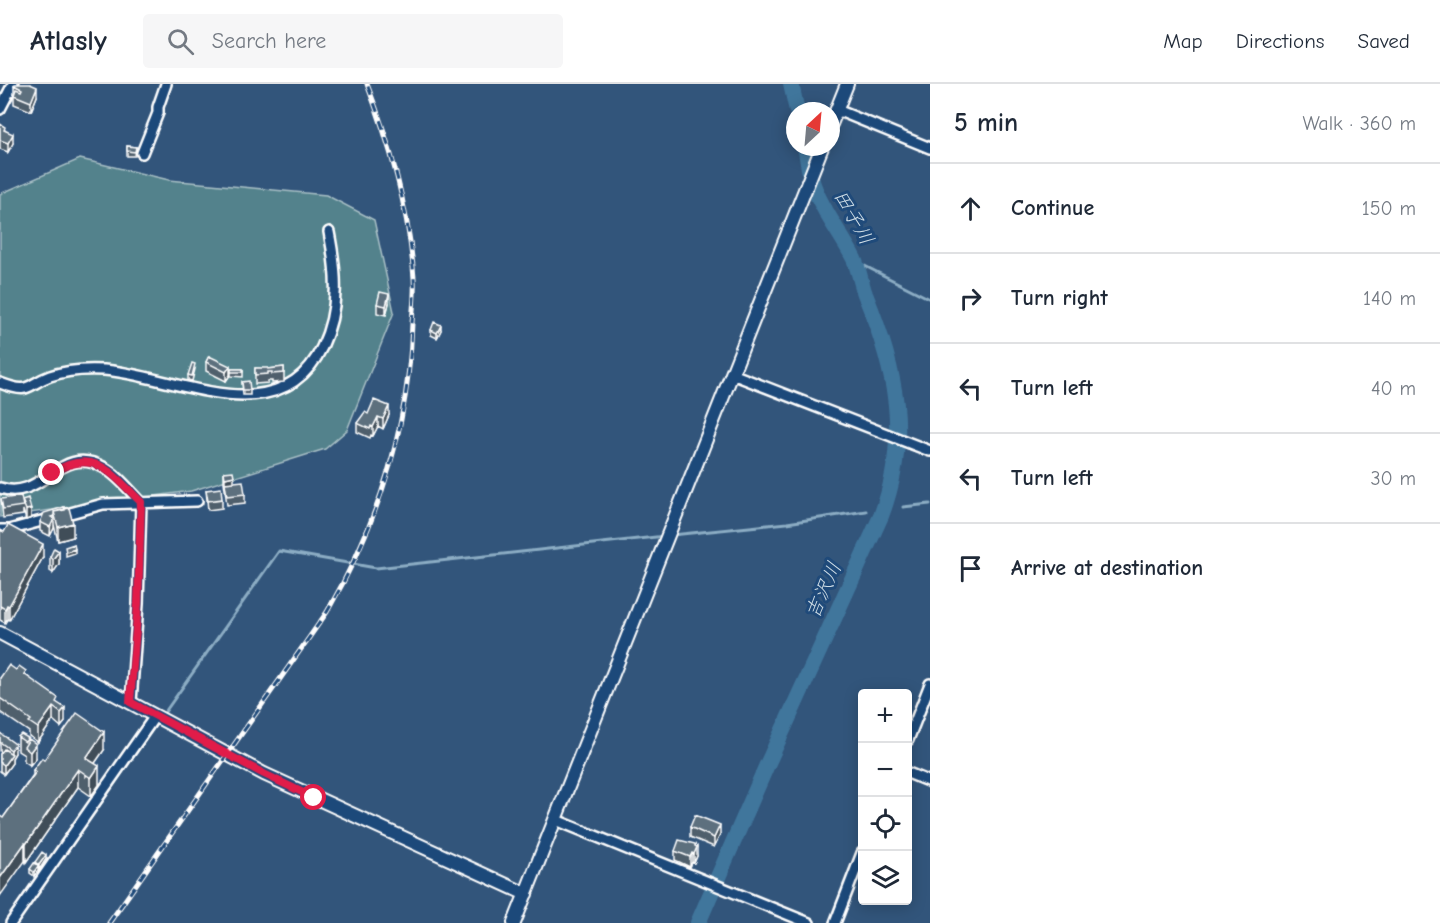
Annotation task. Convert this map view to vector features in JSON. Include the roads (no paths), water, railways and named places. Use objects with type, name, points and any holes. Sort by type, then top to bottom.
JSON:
[{"type":"street","points":[[0,109],[13,84]]},
{"type":"street","points":[[142,153],[158,113],[166,84]]},
{"type":"street","points":[[840,102],[847,84]]},
{"type":"street","points":[[840,111],[930,148]]},
{"type":"street","points":[[514,923],[818,156]]},
{"type":"street","points":[[0,383],[10,387],[29,388],[48,376],[67,370],[104,370],[179,386],[245,396],[273,392],[297,381],[315,362],[324,342],[332,314],[337,284],[329,232]]},
{"type":"street","points":[[732,374],[930,451]]},
{"type":"street","points":[[0,488],[19,491],[31,487],[67,464],[76,462],[96,464],[105,468],[141,502],[138,604],[130,702]]},
{"type":"street","points":[[0,530],[9,530],[103,504],[197,501]]},
{"type":"street","points":[[0,633],[304,793],[526,894]]},
{"type":"street","points":[[912,730],[930,684]]},
{"type":"street","points":[[11,923],[155,716]]},
{"type":"street","points":[[912,775],[930,782]]},
{"type":"street","points":[[556,820],[809,923]]},
{"type":"street","points":[[835,923],[858,863]]},
{"type":"waterway","name":"田子川","points":[[791,84],[795,102]]},
{"type":"waterway","name":"吉沢川","points":[[698,923],[766,767],[881,516],[896,459],[896,404],[885,350],[854,259],[822,205],[814,187],[807,156]]},
{"type":"waterway","name":"田子川","points":[[855,261],[930,299]]},
{"type":"waterway","points":[[903,507],[930,504]]},
{"type":"waterway","points":[[672,535],[787,523],[866,511]]},
{"type":"waterway","points":[[165,712],[279,551],[376,568],[665,536]]},
{"type":"waterway","points":[[17,923],[155,726]]},
{"type":"railway","points":[[109,923],[327,612],[362,544],[388,473],[405,399],[410,362],[414,278],[408,228],[398,179],[367,84]]}]
